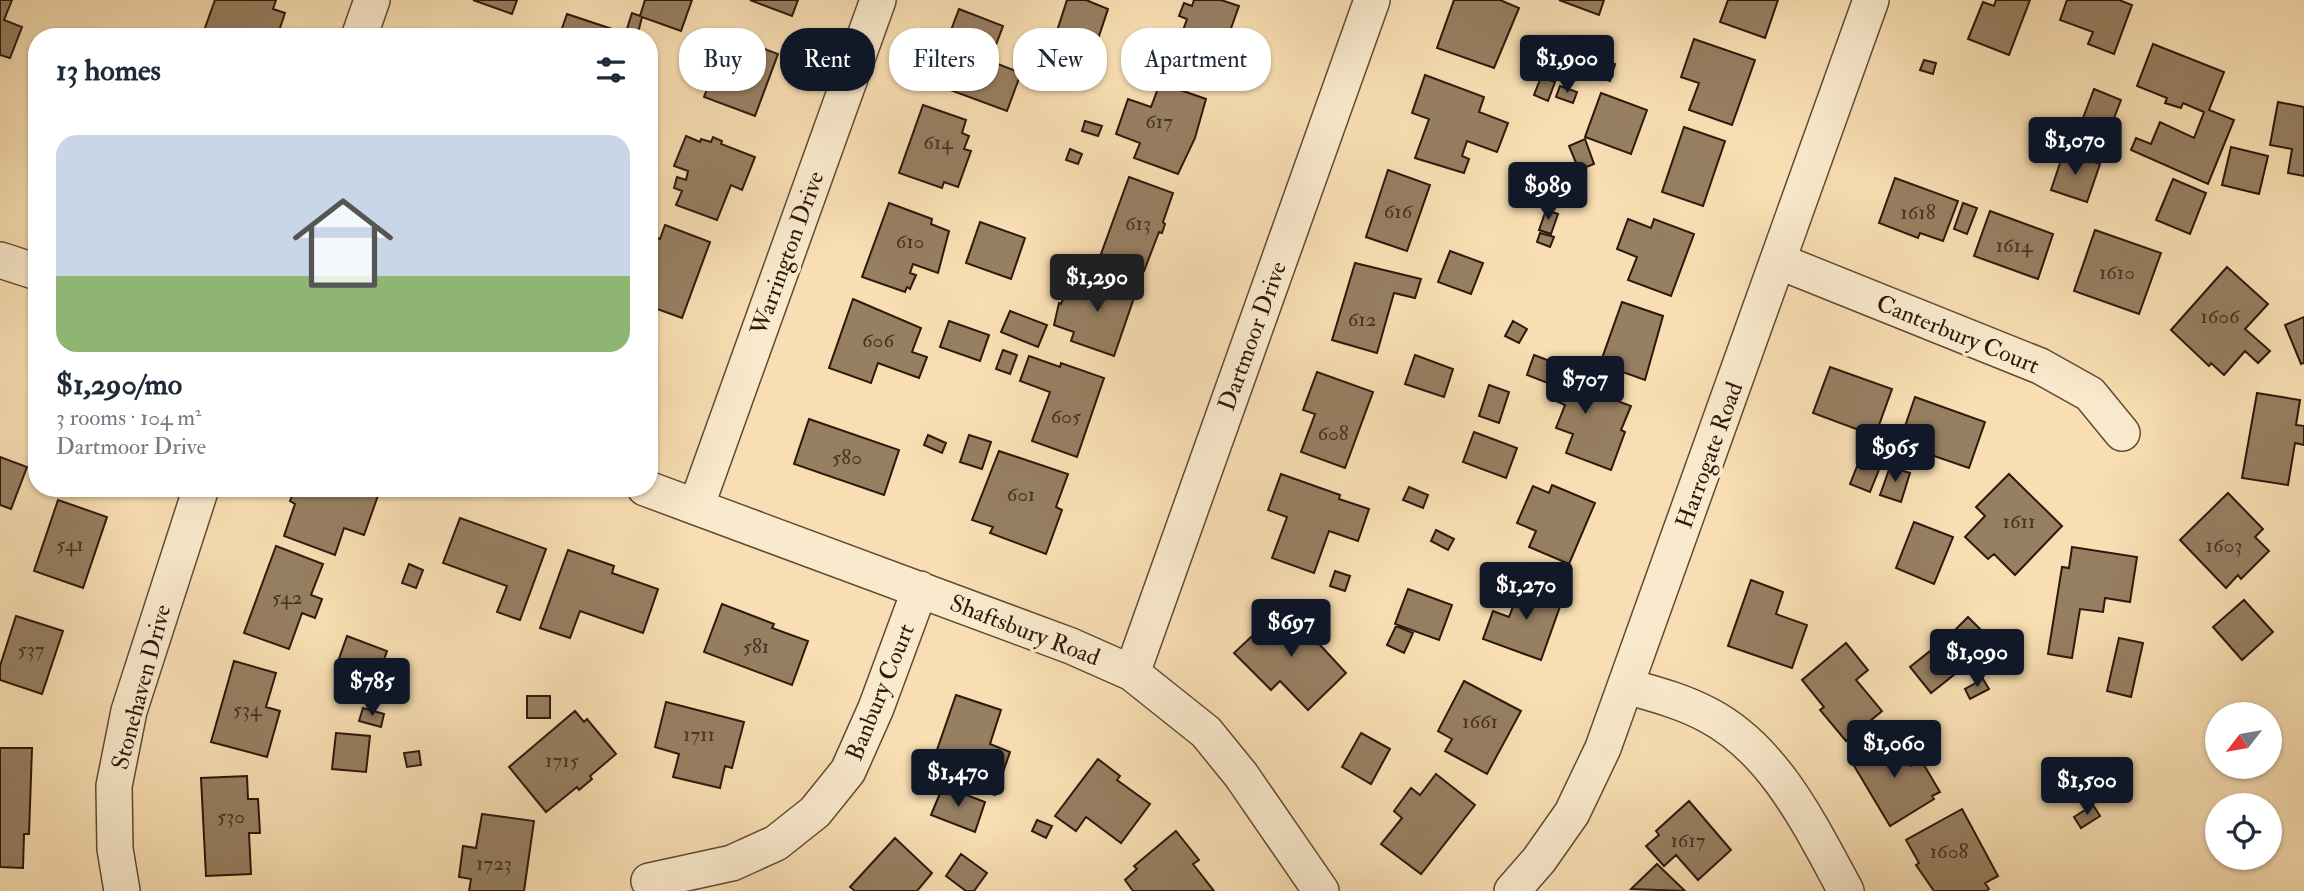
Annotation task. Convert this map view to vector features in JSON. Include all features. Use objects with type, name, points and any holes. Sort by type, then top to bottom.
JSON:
[{"type":"street","points":[[362,28],[372,0]]},
{"type":"street","name":"Warrington Drive","points":[[696,507],[877,0]]},
{"type":"street","name":"Dartmoor Drive","points":[[1132,673],[1372,0]]},
{"type":"street","name":"Harrogate Road","points":[[1512,891],[1572,813],[1603,748],[1871,0]]},
{"type":"street","points":[[0,260],[28,269]]},
{"type":"street","name":"Canterbury Court","points":[[1778,261],[2040,366],[2090,394],[2122,433]]},
{"type":"street","name":"Shaftsbury Road","points":[[658,493],[1072,646],[1132,673],[1206,732],[1241,775],[1321,891]]},
{"type":"street","name":"Stonehaven Drive","points":[[122,891],[115,849],[114,786],[130,711],[198,497]]},
{"type":"street","name":"Banbury Court","points":[[649,881],[732,863],[776,843],[816,812],[848,771],[920,589]]},
{"type":"street","points":[[1626,686],[1676,701],[1709,715],[1749,744],[1787,789],[1846,891]]},
{"type":"building","points":[[0,0],[12,0],[4,20],[22,27],[10,58],[0,55]]},
{"type":"building","points":[[215,0],[276,0],[273,9],[285,13],[280,28],[205,28]]},
{"type":"building","points":[[473,0],[517,0],[512,14]]},
{"type":"building","points":[[645,0],[692,0],[679,30],[642,17],[639,28],[627,28],[632,13],[640,16]]},
{"type":"building","points":[[750,0],[798,0],[792,16]]},
{"type":"building","points":[[1067,0],[1086,0],[1108,9],[1102,28],[1058,28]]},
{"type":"building","points":[[1194,0],[1221,0],[1239,6],[1231,28],[1184,28],[1187,19],[1179,16],[1184,3],[1192,6]]},
{"type":"building","points":[[1454,0],[1500,0],[1519,8],[1494,68],[1437,48]]},
{"type":"building","points":[[1559,0],[1604,0],[1599,15]]},
{"type":"building","points":[[1728,0],[1778,0],[1765,38],[1720,22]]},
{"type":"building","points":[[1996,0],[2030,0],[2009,55],[1968,39],[1983,2],[1994,6]]},
{"type":"building","points":[[2067,0],[2119,0],[2132,5],[2114,54],[2088,44],[2093,32],[2060,20]]},
{"type":"building","points":[[959,9],[1003,26],[999,37],[999,28],[952,28]]},
{"type":"building","points":[[567,14],[609,28],[562,28]]},
{"type":"building","points":[[1694,39],[1755,60],[1732,125],[1689,110],[1699,83],[1681,77]]},
{"type":"building","points":[[2153,44],[2224,72],[2209,110],[2234,120],[2208,184],[2131,150],[2136,138],[2151,144],[2160,122],[2194,138],[2204,112],[2183,103],[2181,108],[2165,103],[2167,98],[2137,86]]},
{"type":"building","points":[[766,49],[778,54],[766,86]]},
{"type":"building","points":[[1600,58],[1615,64],[1610,81],[1594,76]]},
{"type":"building","points":[[1924,60],[1936,63],[1933,74],[1920,70]]},
{"type":"building","points":[[999,64],[1013,70],[1014,91],[1007,111],[953,91],[999,91]]},
{"type":"building","points":[[1425,75],[1484,97],[1479,112],[1508,123],[1497,152],[1467,141],[1462,156],[1469,159],[1464,173],[1415,158],[1429,119],[1412,113]]},
{"type":"building","points":[[1541,77],[1555,82],[1548,101],[1534,95]]},
{"type":"building","points":[[1560,86],[1577,92],[1573,103],[1556,97]]},
{"type":"building","points":[[2094,89],[2121,100],[2107,136],[2080,126]]},
{"type":"building","points":[[706,91],[764,91],[755,116],[704,97]]},
{"type":"building","points":[[1157,91],[1183,91],[1206,99],[1195,138],[1178,174],[1134,158],[1140,143],[1116,134],[1128,99],[1151,107]]},
{"type":"building","points":[[1601,93],[1647,110],[1631,154],[1585,137]]},
{"type":"building","points":[[2278,102],[2304,107],[2304,176],[2288,173],[2292,149],[2270,145]]},
{"type":"building","points":[[923,105],[966,120],[962,133],[969,136],[964,149],[971,151],[958,187],[944,182],[942,188],[899,173]]},
{"type":"building","points":[[1085,121],[1102,126],[1098,136],[1082,131]]},
{"type":"building","points":[[1684,127],[1725,141],[1703,206],[1662,192]]},
{"type":"building","points":[[686,136],[700,142],[701,139],[711,142],[713,137],[722,141],[721,144],[755,157],[742,190],[731,185],[717,220],[676,205],[682,191],[674,188],[677,177],[686,180],[688,171],[674,166]]},
{"type":"building","points":[[1585,139],[1594,164],[1579,170],[1569,146]]},
{"type":"building","points":[[2231,147],[2268,156],[2259,194],[2222,185]]},
{"type":"building","points":[[1070,149],[1082,154],[1078,164],[1066,160]]},
{"type":"building","points":[[2064,151],[2100,164],[2087,202],[2051,190]]},
{"type":"building","points":[[1388,170],[1430,185],[1407,251],[1366,237]]},
{"type":"building","points":[[1129,177],[1173,193],[1162,233],[1159,232],[1144,271],[1101,254]]},
{"type":"building","points":[[1895,178],[1958,201],[1943,241],[1920,233],[1918,238],[1879,223]]},
{"type":"building","points":[[2173,179],[2206,193],[2190,234],[2156,220]]},
{"type":"building","points":[[889,203],[932,219],[931,224],[949,231],[938,273],[913,264],[910,273],[916,275],[910,289],[907,287],[905,292],[862,277]]},
{"type":"building","points":[[1963,203],[1977,208],[1967,234],[1954,229]]},
{"type":"building","points":[[1546,210],[1558,214],[1551,234],[1539,230]]},
{"type":"building","points":[[1990,211],[2053,234],[2038,279],[1974,256]]},
{"type":"building","points":[[1628,219],[1651,228],[1654,219],[1694,234],[1671,296],[1628,280],[1637,257],[1617,249]]},
{"type":"building","points":[[980,222],[1025,238],[1011,279],[966,263]]},
{"type":"building","points":[[665,225],[710,242],[682,318],[658,309],[658,238],[660,239]]},
{"type":"building","points":[[2095,230],[2161,253],[2139,314],[2074,291]]},
{"type":"building","points":[[1540,233],[1554,237],[1550,247],[1537,242]]},
{"type":"building","points":[[1450,251],[1483,263],[1471,294],[1438,282]]},
{"type":"building","points":[[1355,263],[1421,279],[1415,298],[1394,293],[1377,353],[1332,340]]},
{"type":"building","points":[[2227,267],[2268,304],[2245,329],[2270,351],[2258,363],[2245,351],[2224,375],[2211,363],[2209,366],[2171,330]]},
{"type":"building","points":[[1096,275],[1137,289],[1114,356],[1071,341],[1074,332],[1054,325],[1059,303],[1061,304],[1066,292],[1081,297],[1084,286],[1092,288]]},
{"type":"building","points":[[853,299],[921,328],[912,352],[927,357],[919,378],[878,363],[871,383],[829,368]]},
{"type":"building","points":[[1622,302],[1663,316],[1645,380],[1600,364]]},
{"type":"building","points":[[1010,311],[1047,325],[1038,347],[1001,332]]},
{"type":"building","points":[[2304,317],[2304,363],[2301,364],[2285,325]]},
{"type":"building","points":[[949,321],[989,335],[980,361],[940,347]]},
{"type":"building","points":[[1513,321],[1527,329],[1519,343],[1505,336]]},
{"type":"building","points":[[1003,350],[1017,355],[1010,374],[996,369]]},
{"type":"building","points":[[1415,355],[1453,369],[1444,397],[1405,384]]},
{"type":"building","points":[[1534,355],[1571,369],[1565,381],[1631,406],[1621,430],[1625,432],[1611,470],[1566,453],[1573,434],[1556,428],[1565,405],[1556,401],[1561,388],[1527,375]]},
{"type":"building","points":[[1029,356],[1060,367],[1061,363],[1104,378],[1077,457],[1032,441],[1050,392],[1020,381]]},
{"type":"building","points":[[1830,367],[1892,389],[1875,436],[1813,413]]},
{"type":"building","points":[[1317,372],[1373,392],[1345,468],[1301,452],[1315,414],[1303,410]]},
{"type":"building","points":[[1489,385],[1509,392],[1499,423],[1479,416]]},
{"type":"building","points":[[2257,393],[2300,400],[2296,425],[2304,426],[2304,445],[2295,443],[2288,485],[2242,478]]},
{"type":"building","points":[[1915,397],[1985,422],[1969,468],[1899,444]]},
{"type":"building","points":[[809,419],[899,450],[884,495],[794,464]]},
{"type":"building","points":[[1474,432],[1517,448],[1506,478],[1463,462]]},
{"type":"building","points":[[928,435],[946,443],[942,453],[924,445]]},
{"type":"building","points":[[969,435],[991,442],[982,469],[960,462]]},
{"type":"building","points":[[999,451],[1068,474],[1056,507],[1062,510],[1046,554],[990,533],[993,527],[972,520]]},
{"type":"building","points":[[0,457],[27,467],[11,509],[0,505]]},
{"type":"building","points":[[1860,459],[1880,467],[1870,492],[1850,484]]},
{"type":"building","points":[[1890,467],[1910,473],[1901,502],[1880,495]]},
{"type":"building","points":[[1281,474],[1340,495],[1339,499],[1369,509],[1358,541],[1329,531],[1314,573],[1272,558],[1287,517],[1268,510]]},
{"type":"building","points":[[2009,474],[2062,526],[2015,575],[1994,554],[1988,559],[1965,537],[1985,516],[1976,507]]},
{"type":"building","points":[[1552,485],[1595,503],[1569,564],[1529,547],[1536,531],[1517,523],[1533,486],[1549,493]]},
{"type":"building","points":[[1409,487],[1428,495],[1423,508],[1403,500]]},
{"type":"building","points":[[2228,493],[2263,529],[2255,537],[2269,551],[2241,579],[2238,575],[2226,588],[2180,540]]},
{"type":"building","points":[[292,497],[378,497],[364,535],[344,528],[335,555],[284,536],[295,504],[290,501]]},
{"type":"building","points":[[58,500],[107,517],[83,588],[34,571]]},
{"type":"building","points":[[460,518],[546,549],[520,620],[497,612],[507,586],[443,563]]},
{"type":"building","points":[[1914,522],[1953,537],[1934,584],[1896,568]]},
{"type":"building","points":[[1436,530],[1454,539],[1448,550],[1431,541]]},
{"type":"building","points":[[276,546],[323,564],[311,595],[322,599],[315,618],[302,613],[289,649],[244,633]]},
{"type":"building","points":[[2072,547],[2137,557],[2130,602],[2105,598],[2103,612],[2080,609],[2072,658],[2048,654],[2062,567],[2069,568]]},
{"type":"building","points":[[568,550],[614,566],[612,573],[658,589],[643,633],[580,611],[570,638],[540,628]]},
{"type":"building","points":[[409,564],[423,570],[416,588],[402,583]]},
{"type":"building","points":[[1335,571],[1350,576],[1345,591],[1330,586]]},
{"type":"building","points":[[1751,580],[1783,592],[1776,614],[1807,625],[1792,668],[1728,646]]},
{"type":"building","points":[[1522,583],[1563,598],[1541,660],[1483,639],[1493,611],[1509,617]]},
{"type":"building","points":[[1408,589],[1452,605],[1439,640],[1395,624]]},
{"type":"building","points":[[2244,600],[2273,632],[2242,660],[2213,627]]},
{"type":"building","points":[[722,604],[774,624],[772,628],[808,641],[792,685],[704,652]]},
{"type":"building","points":[[1284,606],[1346,673],[1308,710],[1280,681],[1271,690],[1234,653]]},
{"type":"building","points":[[16,616],[63,631],[42,694],[0,680],[0,666]]},
{"type":"building","points":[[1968,617],[1986,635],[1971,649],[1954,631]]},
{"type":"building","points":[[1396,626],[1413,633],[1404,653],[1387,645]]},
{"type":"building","points":[[347,636],[387,651],[375,685],[335,670]]},
{"type":"building","points":[[2119,638],[2143,643],[2131,697],[2107,691]]},
{"type":"building","points":[[1944,640],[1965,666],[1931,693],[1910,667]]},
{"type":"building","points":[[1846,643],[1868,670],[1856,680],[1882,711],[1846,741],[1820,710],[1824,707],[1802,680]]},
{"type":"building","points":[[234,661],[276,673],[266,707],[280,711],[267,757],[211,742]]},
{"type":"building","points":[[1983,679],[1989,689],[1970,699],[1965,689]]},
{"type":"building","points":[[1464,681],[1521,711],[1487,774],[1445,751],[1452,739],[1438,731]]},
{"type":"building","points":[[956,695],[1001,710],[990,744],[1010,752],[995,795],[929,773]]},
{"type":"building","points":[[527,696],[550,696],[550,718],[527,718]]},
{"type":"building","points":[[666,702],[744,722],[732,768],[725,766],[720,788],[673,777],[679,754],[655,747]]},
{"type":"building","points":[[363,708],[384,714],[381,727],[359,721]]},
{"type":"building","points":[[575,711],[584,722],[587,719],[616,754],[590,776],[592,779],[579,790],[577,787],[546,812],[509,767]]},
{"type":"building","points":[[336,733],[370,736],[366,772],[332,769]]},
{"type":"building","points":[[1361,733],[1390,749],[1371,784],[1342,767]]},
{"type":"building","points":[[1891,735],[1911,766],[1921,760],[1940,792],[1932,796],[1934,799],[1890,826],[1850,759]]},
{"type":"building","points":[[0,748],[32,748],[29,834],[24,834],[23,868],[0,867]]},
{"type":"building","points":[[419,751],[421,765],[407,767],[404,753]]},
{"type":"building","points":[[1098,759],[1120,776],[1117,780],[1150,804],[1121,843],[1086,817],[1076,831],[1055,816]]},
{"type":"building","points":[[1436,774],[1475,805],[1421,874],[1381,844],[1402,818],[1394,811],[1411,788],[1420,795]]},
{"type":"building","points":[[247,776],[248,799],[258,799],[260,833],[249,833],[251,874],[206,876],[201,778]]},
{"type":"building","points":[[943,786],[985,802],[975,832],[931,815]]},
{"type":"building","points":[[1689,801],[1731,850],[1698,880],[1676,855],[1664,866],[1646,846],[1659,835],[1656,831]]},
{"type":"building","points":[[2093,805],[2100,816],[2081,828],[2074,817]]},
{"type":"building","points":[[1962,809],[1998,876],[1985,883],[1989,889],[1986,891],[1934,891],[1916,865],[1919,863],[1906,840]]},
{"type":"building","points":[[482,814],[534,821],[524,891],[469,891],[471,879],[459,877],[463,846],[476,848]]},
{"type":"building","points":[[1037,820],[1052,826],[1046,838],[1032,831]]},
{"type":"building","points":[[1176,831],[1199,860],[1193,864],[1214,891],[1133,891],[1125,880],[1137,869],[1134,866]]},
{"type":"building","points":[[895,838],[932,873],[917,891],[855,891],[850,887]]},
{"type":"building","points":[[961,854],[987,873],[974,891],[966,891],[946,876]]},
{"type":"building","points":[[1657,864],[1685,891],[1631,889]]}]
